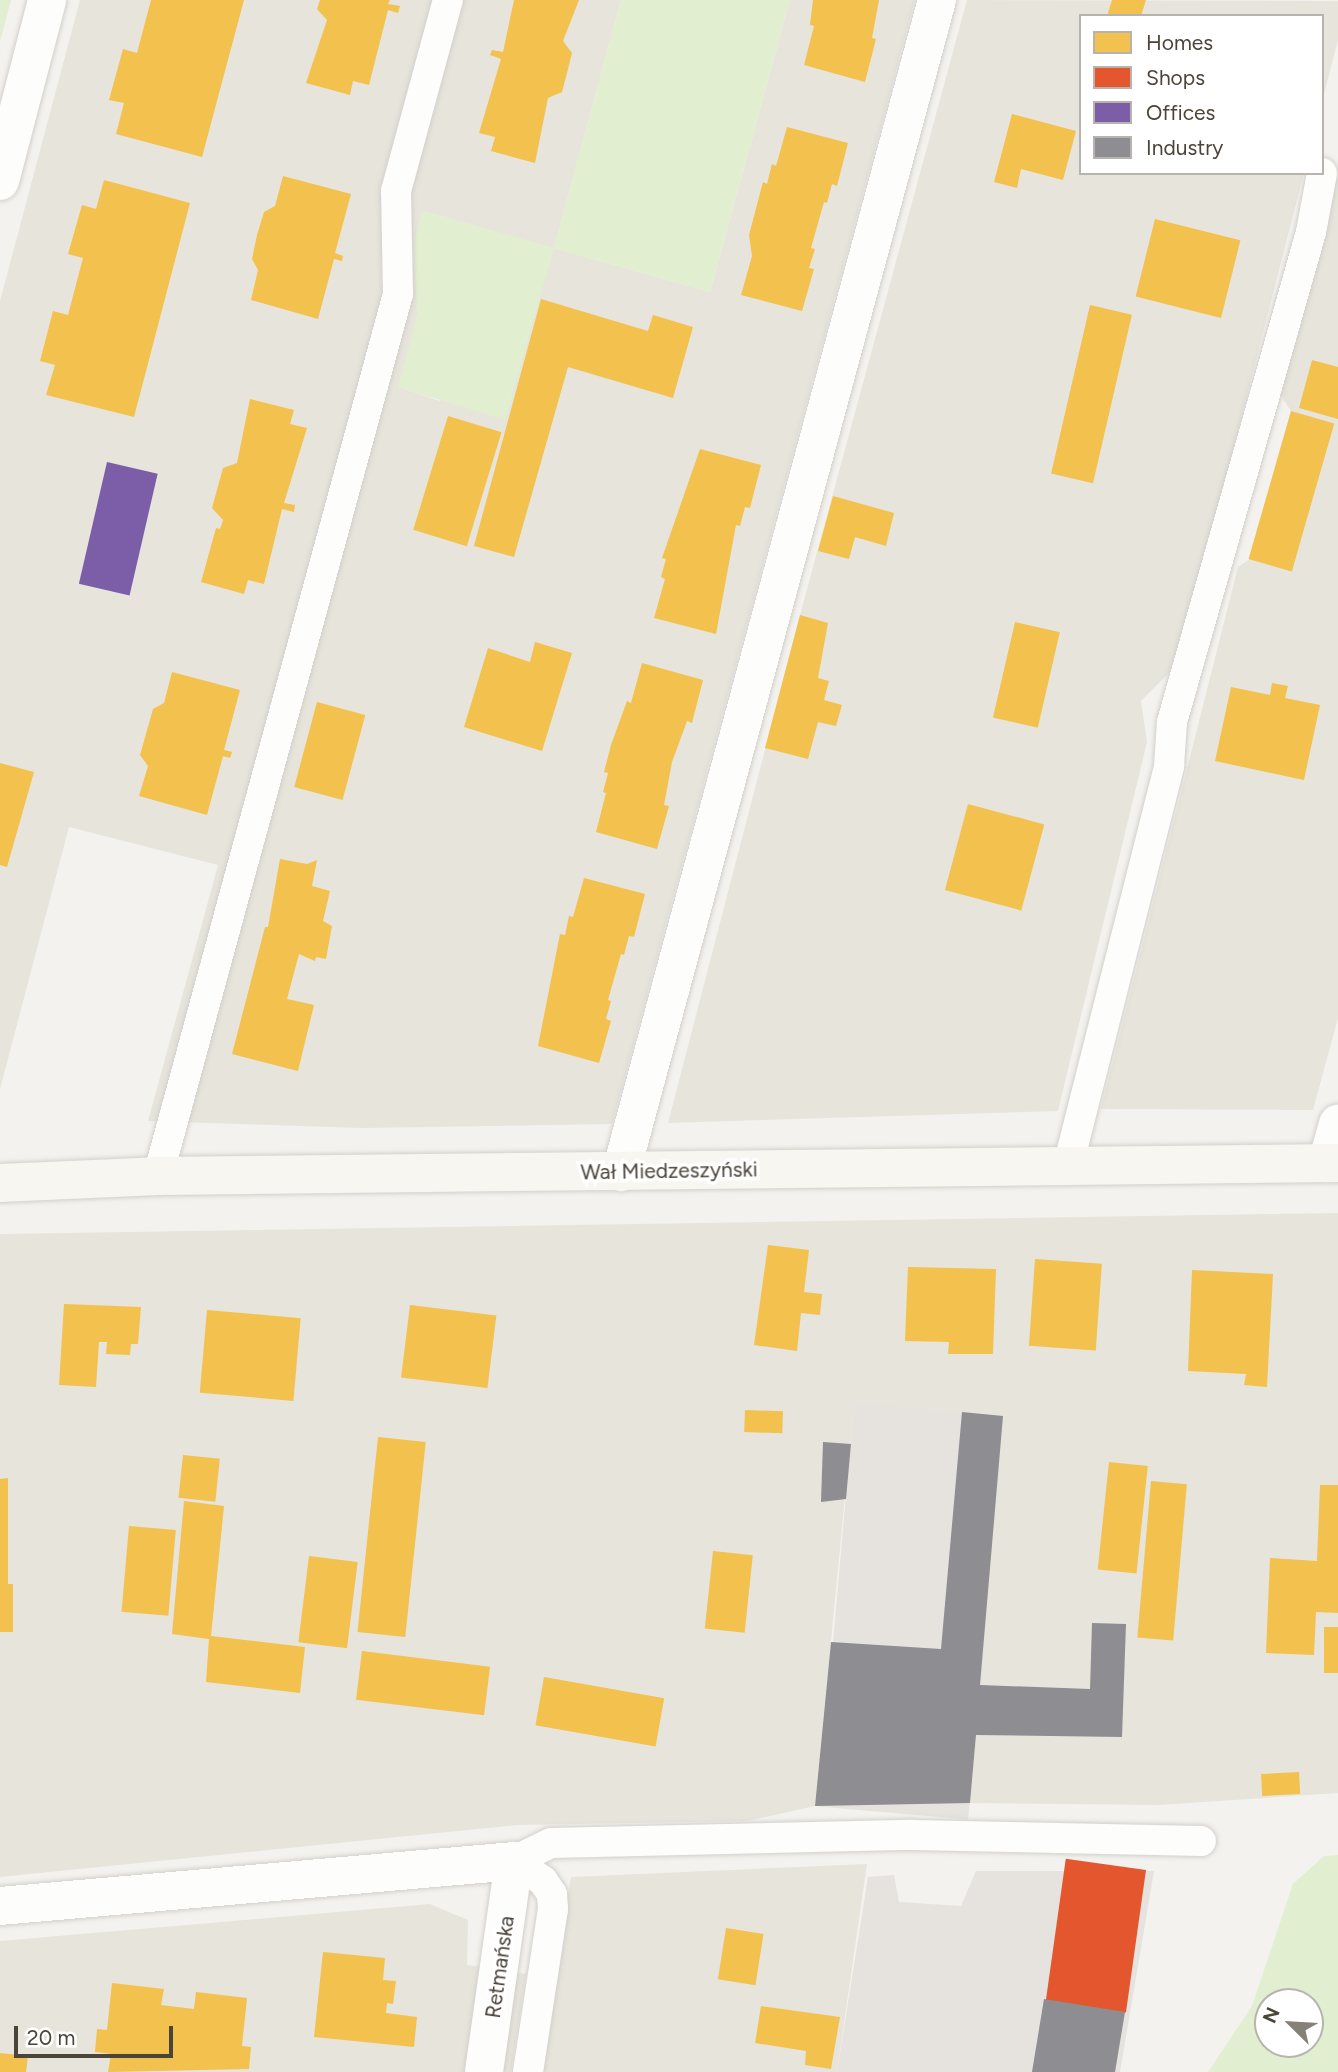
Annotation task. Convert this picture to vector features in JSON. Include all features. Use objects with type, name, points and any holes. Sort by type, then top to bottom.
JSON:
[{"type":"main road","name":"Wał Miedzeszyński","points":[[0,1182],[158,1177],[1332,1163]]},
{"type":"street","points":[[0,181],[47,0]]},
{"type":"street","points":[[621,1172],[937,0]]},
{"type":"street","points":[[1332,1163],[1338,1124]]},
{"type":"street","points":[[0,1906],[514,1861]]},
{"type":"street","name":"Retmańska","points":[[484,2072],[514,1861]]},
{"type":"lane","points":[[158,1177],[398,295],[396,191],[448,0]]},
{"type":"lane","points":[[1068,1166],[1169,766],[1172,722],[1308,245],[1321,175]]},
{"type":"lane","points":[[528,2072],[553,1909],[552,1894],[543,1881],[514,1861],[551,1843],[912,1835],[1201,1841]]},
{"type":"shaded area","points":[[80,0],[621,0],[554,248],[710,292],[790,0],[915,0],[612,1124],[362,1128],[148,1121],[218,865],[69,827],[0,1089],[0,301]],"holes":[[[417,317],[440,401],[399,387]]]},
{"type":"shaded area","points":[[967,0],[1338,1],[1338,40],[1324,94],[1324,14],[1079,14],[1079,175],[1303,175],[1178,664],[1141,701],[1147,742],[1058,1111],[668,1123],[800,615]]},
{"type":"shaded area","points":[[1338,174],[1338,1018],[1313,1110],[1101,1109],[1238,567],[1250,559],[1291,411],[1278,391]]},
{"type":"shaded area","points":[[1338,1213],[1338,1793],[1159,1805],[970,1803],[976,1735],[854,1404],[815,1806],[747,1821],[518,1825],[0,1877],[0,1234]]},
{"type":"shaded area","points":[[854,1403],[1003,1416],[968,1820],[819,1806]]},
{"type":"shaded area","points":[[867,1864],[837,2072],[541,2072],[571,1877]]},
{"type":"shaded area","points":[[976,1871],[1154,1871],[1120,2072],[837,2072],[868,1877],[894,1875],[899,1902],[961,1906]]},
{"type":"shaded area","points":[[430,1904],[468,1920],[467,1965],[526,1974],[511,2072],[0,2072],[0,1941]]},
{"type":"green space","points":[[0,0],[11,0],[0,42]]},
{"type":"green space","points":[[621,0],[790,0],[710,292],[554,248]]},
{"type":"green space","points":[[422,210],[554,248],[505,420],[398,387],[417,317],[415,240]]},
{"type":"green space","points":[[1338,1855],[1338,2072],[1208,2072],[1254,2000],[1254,2058],[1324,2058],[1324,1988],[1258,1988],[1293,1884],[1324,1856]]},
{"type":"building: Homes","points":[[151,0],[244,0],[202,157],[116,134],[124,103],[109,100],[123,49],[137,53]]},
{"type":"building: Homes","points":[[320,0],[390,0],[388,4],[400,6],[398,13],[388,10],[369,85],[353,81],[350,95],[306,83],[327,20],[317,9]]},
{"type":"building: Homes","points":[[514,0],[579,0],[563,41],[572,53],[562,92],[548,98],[535,163],[491,151],[495,137],[479,133],[501,59],[490,55],[492,50],[503,52]]},
{"type":"building: Homes","points":[[813,0],[879,0],[872,38],[876,39],[865,82],[804,65],[814,26],[810,25]]},
{"type":"building: Homes","points":[[1112,0],[1146,0],[1142,14],[1108,14]]},
{"type":"building: Homes","points":[[1012,114],[1076,131],[1063,180],[1021,169],[1017,188],[994,182]]},
{"type":"building: Homes","points":[[787,127],[848,143],[837,186],[832,184],[827,203],[824,202],[811,248],[815,249],[809,268],[814,269],[802,311],[741,295],[752,256],[749,235],[763,182],[767,184],[772,164],[776,166]]},
{"type":"building: Homes","points":[[283,176],[351,194],[335,253],[343,256],[342,261],[334,259],[318,319],[251,300],[258,270],[252,259],[257,235],[264,212],[275,206]]},
{"type":"building: Homes","points":[[104,180],[190,203],[134,417],[46,395],[55,365],[40,361],[53,311],[68,315],[83,258],[68,254],[82,205],[96,209]]},
{"type":"building: Homes","points":[[1155,219],[1240,240],[1221,318],[1136,297]]},
{"type":"building: Homes","points":[[541,299],[648,331],[653,315],[693,327],[673,398],[568,367],[514,557],[474,546]]},
{"type":"building: Homes","points":[[1090,305],[1132,315],[1093,483],[1051,474]]},
{"type":"building: Homes","points":[[1312,360],[1338,367],[1338,419],[1299,408]]},
{"type":"building: Homes","points":[[250,399],[294,410],[290,424],[307,428],[284,503],[295,505],[294,512],[282,509],[264,584],[248,580],[244,594],[201,582],[216,528],[220,529],[223,520],[212,508],[223,468],[237,463]]},
{"type":"building: Homes","points":[[1291,411],[1334,423],[1292,571],[1249,559]]},
{"type":"building: Homes","points":[[448,416],[502,432],[467,546],[413,530]]},
{"type":"building: Homes","points":[[700,449],[761,465],[750,508],[745,507],[740,526],[736,525],[716,634],[654,618],[665,579],[661,577],[666,559],[662,558]]},
{"type":"building: Homes","points":[[833,496],[894,513],[886,546],[855,537],[849,559],[818,551]]},
{"type":"building: Homes","points":[[800,615],[828,623],[818,678],[829,681],[824,700],[842,705],[836,726],[818,722],[808,759],[765,748]]},
{"type":"building: Homes","points":[[1015,622],[1060,632],[1038,728],[993,717]]},
{"type":"building: Homes","points":[[535,642],[572,653],[542,751],[464,727],[488,648],[530,662]]},
{"type":"building: Homes","points":[[642,663],[703,680],[692,723],[687,721],[672,762],[664,805],[669,806],[657,849],[596,832],[606,793],[603,792],[608,773],[604,772],[611,745],[627,701],[631,703]]},
{"type":"building: Homes","points":[[172,672],[240,690],[224,750],[232,752],[230,758],[223,756],[207,815],[139,796],[148,766],[140,755],[153,709],[164,703]]},
{"type":"building: Homes","points":[[1272,683],[1288,686],[1285,698],[1320,705],[1304,780],[1215,761],[1231,687],[1270,695]]},
{"type":"building: Homes","points":[[317,702],[365,715],[343,800],[294,787]]},
{"type":"building: Homes","points":[[0,763],[34,772],[7,867],[0,865]]},
{"type":"building: Homes","points":[[968,804],[1044,824],[1021,910],[945,890]]},
{"type":"building: Homes","points":[[280,859],[307,864],[317,860],[312,886],[330,891],[323,921],[332,926],[326,959],[316,957],[315,961],[299,954],[287,999],[314,1005],[298,1071],[232,1054],[265,927],[268,927]]},
{"type":"building: Homes","points":[[584,878],[645,894],[634,937],[629,936],[624,955],[621,954],[608,1000],[611,1001],[606,1019],[611,1021],[599,1063],[538,1046],[560,934],[565,935],[569,916],[573,917]]},
{"type":"building: Homes","points":[[768,1245],[809,1250],[804,1292],[822,1294],[820,1315],[801,1313],[797,1351],[754,1345]]},
{"type":"building: Homes","points":[[1035,1259],[1102,1264],[1096,1350],[1029,1346]]},
{"type":"building: Homes","points":[[908,1267],[996,1269],[993,1354],[948,1354],[949,1342],[905,1341]]},
{"type":"building: Homes","points":[[1192,1270],[1273,1274],[1267,1387],[1244,1385],[1246,1374],[1188,1371]]},
{"type":"building: Homes","points":[[64,1304],[141,1307],[138,1344],[131,1344],[130,1355],[106,1354],[107,1342],[99,1342],[96,1387],[59,1385]]},
{"type":"building: Homes","points":[[410,1305],[496,1316],[487,1388],[401,1377]]},
{"type":"building: Homes","points":[[207,1310],[301,1318],[293,1401],[200,1393]]},
{"type":"building: Homes","points":[[745,1410],[783,1411],[782,1433],[744,1432]]},
{"type":"building: Homes","points":[[378,1437],[426,1442],[405,1637],[358,1632]]},
{"type":"building: Homes","points":[[183,1455],[220,1459],[215,1502],[179,1498]]},
{"type":"building: Homes","points":[[1109,1462],[1148,1466],[1136,1573],[1098,1569]]},
{"type":"building: Homes","points":[[8,1478],[8,1584],[13,1584],[13,1632],[0,1632],[0,1479]]},
{"type":"building: Homes","points":[[1151,1481],[1187,1484],[1173,1641],[1137,1637]]},
{"type":"building: Homes","points":[[1320,1485],[1338,1485],[1338,1613],[1316,1612],[1314,1655],[1266,1653],[1270,1558],[1317,1561]]},
{"type":"building: Homes","points":[[184,1501],[224,1506],[211,1636],[305,1647],[300,1693],[206,1682],[209,1639],[172,1634]]},
{"type":"building: Homes","points":[[129,1526],[176,1530],[168,1616],[122,1612]]},
{"type":"building: Homes","points":[[713,1551],[753,1555],[745,1633],[705,1629]]},
{"type":"building: Homes","points":[[309,1556],[358,1562],[347,1648],[298,1642]]},
{"type":"building: Homes","points":[[1324,1627],[1338,1627],[1338,1673],[1324,1673]]},
{"type":"building: Homes","points":[[362,1651],[490,1667],[484,1715],[356,1700]]},
{"type":"building: Homes","points":[[544,1677],[664,1698],[656,1746],[535,1725]]},
{"type":"building: Homes","points":[[1299,1772],[1300,1794],[1262,1796],[1261,1774]]},
{"type":"building: Homes","points":[[726,1928],[764,1934],[755,1985],[718,1979]]},
{"type":"building: Homes","points":[[323,1952],[385,1958],[383,1980],[396,1981],[393,2004],[387,2003],[386,2013],[417,2017],[414,2047],[314,2037]]},
{"type":"building: Homes","points":[[112,1983],[164,1989],[161,2005],[194,2009],[196,1992],[247,1998],[242,2046],[251,2047],[249,2069],[108,2072],[111,2054],[95,2052],[97,2029],[107,2030]]},
{"type":"building: Homes","points":[[761,2006],[840,2017],[831,2069],[805,2065],[806,2051],[755,2043]]},
{"type":"building: Homes","points":[[0,2053],[28,2056],[26,2072],[0,2072]]},
{"type":"building: Shops","points":[[1066,1859],[1146,1870],[1126,2013],[1046,2001]]},
{"type":"building: Offices","points":[[107,462],[158,474],[130,595],[79,584]]},
{"type":"building: Industry","points":[[962,1412],[1003,1416],[980,1685],[1090,1689],[1092,1623],[1126,1624],[1122,1737],[976,1735],[970,1803],[815,1806],[831,1642],[941,1649]]},
{"type":"building: Industry","points":[[823,1442],[851,1444],[846,1499],[821,1502]]},
{"type":"building: Industry","points":[[1044,1999],[1125,2012],[1115,2072],[1032,2072]]}]
